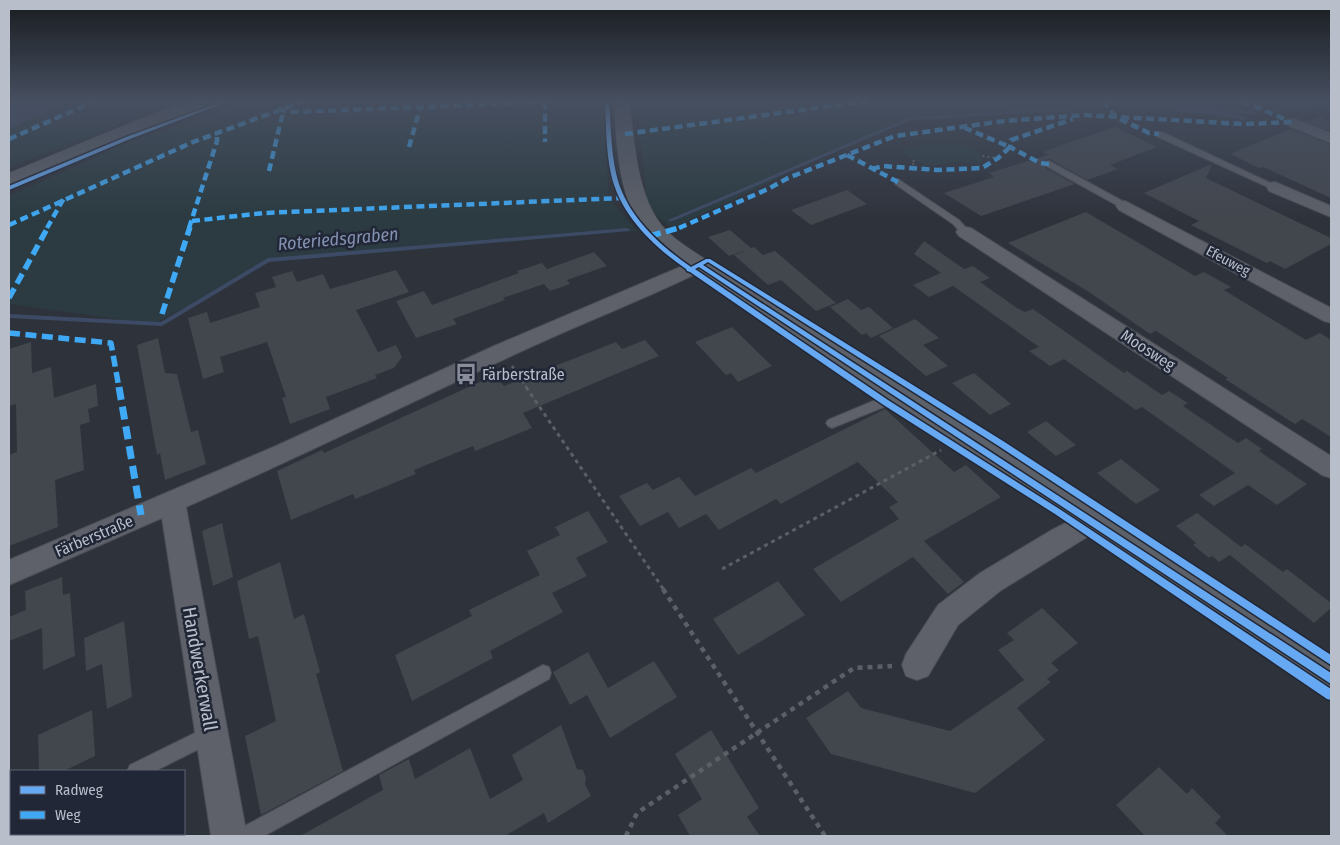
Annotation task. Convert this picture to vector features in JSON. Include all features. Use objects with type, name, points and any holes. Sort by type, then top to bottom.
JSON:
[{"type":"street","points":[[9,180],[104,140]]},
{"type":"street","points":[[627,140],[634,190],[657,234],[699,265],[1331,679]]},
{"type":"street","points":[[1275,187],[1331,212]]},
{"type":"street","name":"Efeuweg","points":[[1125,206],[1331,316]]},
{"type":"street","name":"Moosweg","points":[[965,232],[1331,468]]},
{"type":"street","name":"Färberstraße","points":[[9,573],[287,452],[502,351],[653,287],[699,265]]},
{"type":"street","name":"Handwerkerwall","points":[[172,502],[229,836]]},
{"type":"street","points":[[917,665],[948,615],[990,582],[1091,521]]},
{"type":"lane","points":[[1172,140],[1275,187]]},
{"type":"lane","points":[[1048,164],[1125,206]]},
{"type":"lane","points":[[898,182],[956,222],[965,232]]},
{"type":"lane","points":[[832,422],[885,402],[897,395]]},
{"type":"lane","points":[[246,836],[543,673]]},
{"type":"lane","points":[[138,770],[211,734]]},
{"type":"path","points":[[982,156],[998,158]]},
{"type":"path","points":[[915,161],[912,161],[915,168]]},
{"type":"path","points":[[502,351],[825,836]]},
{"type":"path","points":[[722,569],[950,445]]},
{"type":"path","points":[[626,836],[637,813],[758,734],[854,668],[917,665]]},
{"type":"shaded area","points":[[9,140],[78,140],[9,167]]},
{"type":"shaded area","points":[[605,140],[609,198],[637,231],[270,262],[154,324],[9,304],[9,196],[133,141]]},
{"type":"shaded area","points":[[641,140],[857,140],[673,228],[648,211]]},
{"type":"shaded area","points":[[951,144],[974,149],[980,153],[982,164],[960,162],[927,166],[899,152],[920,145]]},
{"type":"building","points":[[1076,140],[1143,140],[1157,147],[1110,165],[1118,169],[1087,180],[1050,159],[1045,160],[1045,168],[1075,184],[981,216],[944,193],[994,177],[989,173],[1048,155],[1042,152]]},
{"type":"building","points":[[1263,140],[1320,140],[1331,145],[1331,198],[1263,167],[1259,168],[1230,154]]},
{"type":"building","points":[[1212,164],[1206,178],[1331,238],[1331,244],[1285,269],[1270,261],[1267,263],[1191,225],[1199,221],[1144,193]]},
{"type":"building","points":[[847,190],[867,204],[811,225],[791,210]]},
{"type":"building","points":[[1086,212],[1195,276],[1204,272],[1231,287],[1224,290],[1306,340],[1320,333],[1331,340],[1331,437],[1302,419],[1295,424],[1225,379],[1228,378],[1156,331],[1150,334],[1089,292],[1008,243]]},
{"type":"building","points":[[730,230],[751,248],[754,247],[763,255],[775,251],[836,303],[816,311],[781,280],[768,285],[734,255],[749,249],[729,256],[708,237]]},
{"type":"building","points":[[924,241],[964,269],[973,266],[990,278],[980,282],[1017,308],[1025,312],[1033,309],[1124,373],[1127,371],[1162,395],[1169,391],[1188,403],[1183,406],[1238,443],[1246,438],[1262,449],[1259,451],[1307,484],[1277,505],[1248,485],[1214,506],[1199,495],[1235,473],[1142,407],[1136,410],[1064,359],[1050,366],[1029,351],[1039,347],[953,286],[929,297],[913,285],[941,273],[914,254]]},
{"type":"building","points":[[594,252],[607,266],[567,280],[570,284],[550,291],[544,284],[503,298],[505,300],[453,319],[457,324],[416,338],[396,301],[424,291],[432,305],[519,273],[517,271],[542,263],[547,269]]},
{"type":"building","points":[[396,270],[409,292],[356,310],[378,352],[396,345],[402,357],[394,368],[375,375],[377,378],[326,397],[330,409],[290,424],[282,398],[286,397],[267,342],[220,357],[224,372],[203,379],[188,318],[207,312],[210,323],[260,307],[255,293],[276,287],[272,277],[292,271],[297,282],[323,274],[330,289]]},
{"type":"building","points":[[848,299],[861,310],[869,307],[893,328],[871,338],[866,333],[862,335],[830,307]]},
{"type":"building","points":[[915,319],[939,338],[923,345],[948,366],[926,376],[879,336]]},
{"type":"building","points":[[732,327],[772,366],[738,382],[731,373],[726,375],[695,342]]},
{"type":"building","points":[[158,338],[165,373],[177,374],[191,432],[198,430],[206,464],[165,480],[160,453],[157,455],[137,345]]},
{"type":"building","points":[[645,340],[659,356],[523,413],[532,428],[475,451],[473,446],[414,470],[416,474],[355,499],[353,494],[291,520],[277,471],[322,450],[324,453],[495,375],[504,386],[616,342],[622,349]]},
{"type":"building","points":[[31,342],[32,373],[51,367],[54,398],[96,384],[98,406],[88,409],[90,422],[80,425],[84,470],[55,480],[58,527],[9,546],[9,455],[17,452],[16,404],[9,406],[9,349]]},
{"type":"building","points":[[974,373],[1011,404],[990,415],[952,383]]},
{"type":"building","points":[[885,409],[954,472],[966,465],[1001,497],[924,541],[964,582],[948,594],[913,557],[841,602],[813,569],[899,519],[889,507],[898,502],[858,462],[781,504],[776,499],[719,530],[706,514],[679,528],[668,512],[640,526],[619,496],[647,483],[653,490],[679,477],[695,496],[751,468],[756,473]]},
{"type":"building","points":[[1046,421],[1076,445],[1056,456],[1027,432]]},
{"type":"building","points":[[1121,459],[1160,490],[1136,504],[1097,473]]},
{"type":"building","points":[[588,511],[608,542],[576,558],[587,576],[552,593],[563,612],[490,651],[493,658],[412,701],[395,655],[472,616],[469,610],[540,575],[527,551],[560,535],[555,527]]},
{"type":"building","points":[[1197,513],[1241,547],[1245,544],[1283,572],[1287,569],[1331,603],[1331,608],[1314,623],[1230,555],[1219,562],[1212,556],[1209,558],[1193,545],[1196,543],[1176,526]]},
{"type":"building","points":[[222,523],[233,577],[213,586],[202,531]]},
{"type":"building","points":[[280,562],[294,619],[304,614],[320,672],[316,674],[343,771],[261,815],[245,736],[276,721],[258,636],[249,639],[237,581]]},
{"type":"building","points":[[62,577],[63,595],[70,593],[75,656],[43,670],[42,628],[9,641],[9,617],[26,610],[25,591]]},
{"type":"building","points":[[778,581],[805,615],[738,655],[713,619]]},
{"type":"building","points":[[1042,608],[1078,643],[1051,663],[1059,670],[1047,679],[1051,682],[1017,708],[1045,740],[975,793],[831,754],[806,718],[848,691],[861,708],[950,731],[1024,680],[998,650],[1014,640],[1007,633]]},
{"type":"building","points":[[124,621],[132,697],[107,709],[102,664],[86,671],[84,638]]},
{"type":"building","points":[[588,652],[608,688],[654,661],[677,697],[610,738],[587,695],[570,705],[553,672]]},
{"type":"building","points":[[92,710],[95,756],[66,770],[39,770],[38,735]]},
{"type":"building","points":[[561,725],[577,769],[583,770],[586,778],[585,784],[591,796],[548,823],[544,813],[505,836],[300,836],[383,790],[379,775],[409,759],[415,779],[470,748],[490,799],[523,780],[512,755]]},
{"type":"building","points":[[711,730],[759,808],[747,817],[760,836],[690,836],[678,815],[702,799],[675,754]]},
{"type":"building","points":[[1159,767],[1187,794],[1192,788],[1221,817],[1215,823],[1228,836],[1145,836],[1116,805]]},
{"type":"waterway","name":"Roteriedsgraben","points":[[671,220],[859,140]]},
{"type":"waterway","name":"Roteriedsgraben","points":[[9,316],[162,324],[268,260],[627,230]]},
{"type":"marked path","points":[[9,225],[67,197],[165,156],[197,140]]},
{"type":"marked path","points":[[162,314],[217,140]]},
{"type":"marked path","points":[[269,171],[276,140]]},
{"type":"marked path","points":[[409,147],[411,140]]},
{"type":"marked path","points":[[650,236],[672,231],[768,189],[788,178],[881,140]]},
{"type":"marked path","points":[[872,169],[883,166],[938,170],[982,168],[998,158],[1010,147],[994,140]]},
{"type":"marked path","points":[[1011,140],[1010,147],[1040,163],[1049,164]]},
{"type":"marked path","points":[[847,155],[898,182]]},
{"type":"marked path","points":[[9,298],[64,198]]},
{"type":"marked path","points":[[192,221],[264,213],[621,198]]},
{"type":"marked path","points":[[9,333],[111,343],[141,515]]},
{"type":"cycle path","points":[[9,188],[122,140]]},
{"type":"cycle path","points":[[609,140],[613,174],[625,203],[638,222],[668,254],[885,402],[1058,512],[1331,695]]},
{"type":"cycle path","points":[[689,270],[708,260],[1000,443],[1331,660]]},
{"type":"cycle path","points":[[699,265],[1331,679]]},
{"type":"place","name":"Färberstraße","points":[[466,374]]}]
